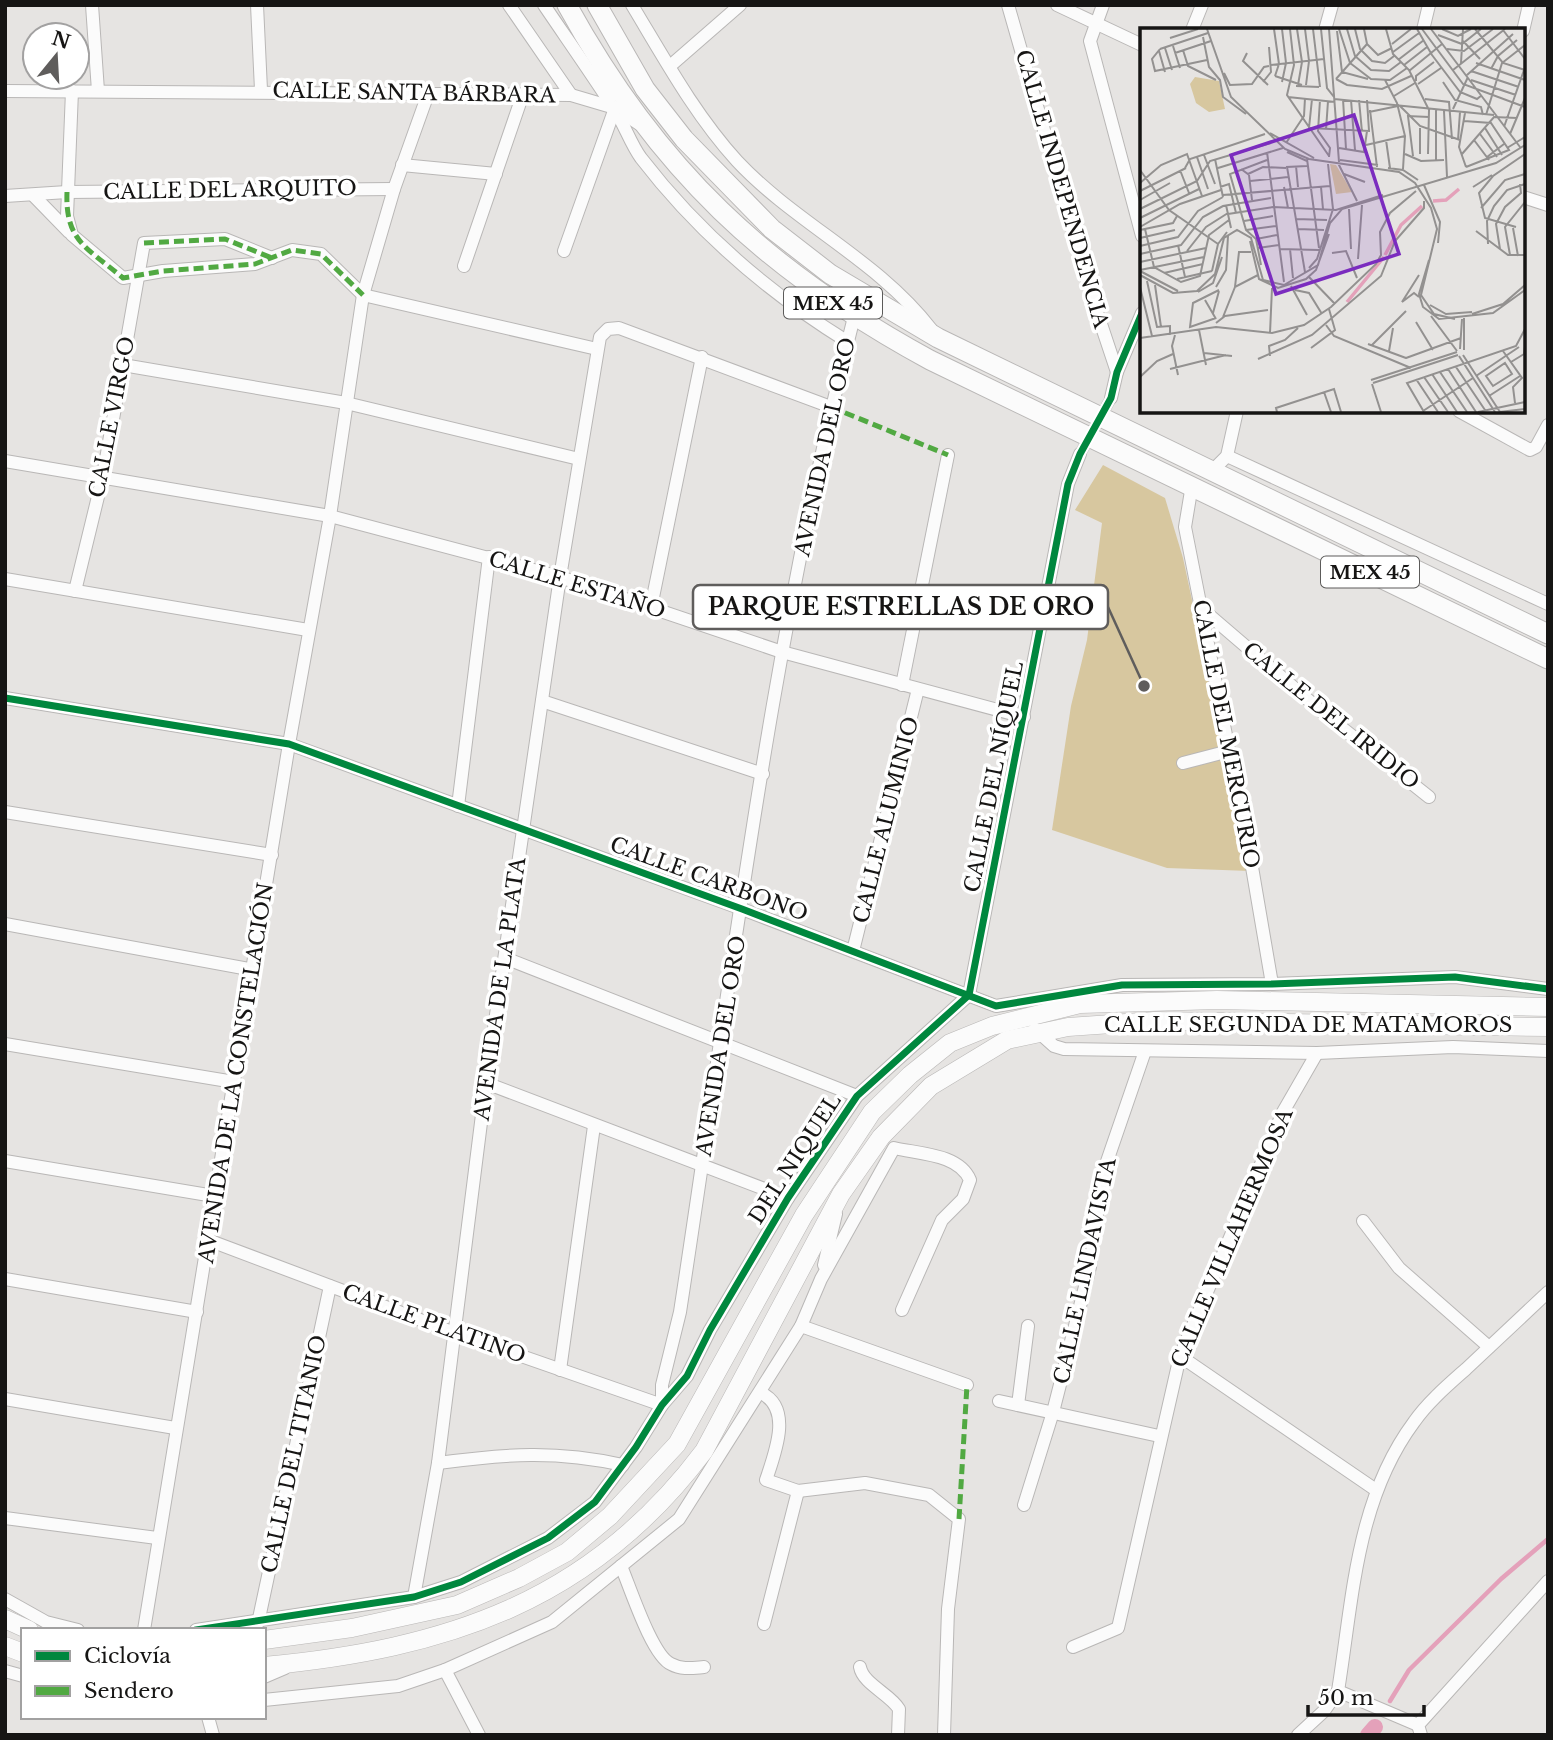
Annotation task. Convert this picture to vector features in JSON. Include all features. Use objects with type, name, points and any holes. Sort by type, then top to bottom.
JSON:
[{"type":"main road","name":"MEX 45","points":[[567,5],[607,76],[644,127],[718,210],[765,253],[854,317],[930,359],[1548,659]]},
{"type":"main road","name":"MEX 45","points":[[597,5],[645,89],[684,139],[744,202],[830,274],[938,338],[1548,634]]},
{"type":"main road","name":"CALLE SEGUNDA DE MATAMOROS","points":[[266,1640],[352,1628],[457,1605],[519,1578],[567,1552],[610,1516],[677,1444],[804,1215],[872,1112],[909,1075],[950,1043],[992,1026],[1080,1004],[1150,1000],[1548,1007]]},
{"type":"main road","name":"CALLE SEGUNDA DE MATAMOROS","points":[[266,1666],[295,1663],[445,1635],[551,1591],[628,1537],[680,1484],[704,1451],[841,1194],[881,1137],[931,1086],[1007,1040],[1080,1026],[1155,1021],[1548,1027]]},
{"type":"main road","points":[[5,1619],[25,1628]]},
{"type":"street","points":[[92,5],[98,90]]},
{"type":"street","name":"CALLE SANTA BÁRBARA","points":[[257,5],[261,90]]},
{"type":"street","points":[[509,5],[571,94]]},
{"type":"street","points":[[544,5],[615,108],[640,156],[702,228],[752,275],[801,313],[848,342]]},
{"type":"street","points":[[632,5],[692,101],[738,162],[817,230],[889,282],[914,307],[938,338]]},
{"type":"street","points":[[670,66],[740,5]]},
{"type":"street","name":"CALLE INDEPENDENCIA","points":[[1008,5],[1091,294],[1117,372]]},
{"type":"street","points":[[1057,5],[1140,44]]},
{"type":"street","points":[[1103,5],[1090,41],[1140,229]]},
{"type":"street","points":[[1193,28],[1202,5]]},
{"type":"street","points":[[1326,28],[1332,5]]},
{"type":"street","points":[[1423,28],[1429,5]]},
{"type":"street","points":[[1524,28],[1529,5]]},
{"type":"street","name":"CALLE SANTA BÁRBARA","points":[[91,90],[571,94],[615,108],[644,127]]},
{"type":"street","points":[[72,91],[67,216],[72,235]]},
{"type":"street","name":"AVENIDA DE LA CONSTELACIÓN","points":[[144,1628],[308,630],[330,516],[363,295],[394,189],[428,94]]},
{"type":"street","points":[[464,266],[523,94]]},
{"type":"street","points":[[564,251],[615,108]]},
{"type":"street","points":[[402,165],[496,174]]},
{"type":"street","name":"CALLE DEL ARQUITO","points":[[5,196],[67,192],[394,189]]},
{"type":"street","points":[[33,195],[72,235],[123,278],[255,264],[292,250],[321,254],[363,295],[597,349],[600,337],[608,329],[620,328],[831,407]]},
{"type":"street","points":[[1525,198],[1548,205]]},
{"type":"street","name":"CALLE VIRGO","points":[[75,590],[103,476],[144,243],[225,239],[272,258]]},
{"type":"street","name":"AVENIDA DEL ORO","points":[[662,1405],[662,1385],[680,1312],[782,652],[831,407],[854,317]]},
{"type":"street","points":[[1111,398],[1117,372],[1140,318]]},
{"type":"street","name":"AVENIDA DE LA PLATA","points":[[414,1597],[438,1462],[486,1083],[559,577],[597,349]]},
{"type":"street","points":[[651,607],[702,357]]},
{"type":"street","points":[[123,365],[346,403],[579,459]]},
{"type":"street","points":[[1212,471],[1227,456],[1237,413]]},
{"type":"street","points":[[1463,413],[1530,450],[1536,447],[1548,425]]},
{"type":"street","name":"CALLE DEL NÍQUEL","points":[[969,995],[1068,484],[1080,454]]},
{"type":"street","points":[[902,685],[947,456]]},
{"type":"street","points":[[1227,456],[1548,604]]},
{"type":"street","name":"CALLE ESTAÑO","points":[[5,461],[330,516],[559,577],[782,652],[1024,717]]},
{"type":"street","name":"CALLE DEL MERCURIO","points":[[1192,485],[1185,527],[1272,984]]},
{"type":"street","points":[[458,806],[489,557]]},
{"type":"street","points":[[5,579],[308,630]]},
{"type":"street","name":"CALLE DEL IRIDIO","points":[[1201,608],[1327,716],[1429,797]]},
{"type":"street","name":"CALLE ALUMINIO","points":[[853,951],[918,690]]},
{"type":"street","name":"CALLE CARBONO","points":[[5,698],[289,744],[742,909],[1024,1018]]},
{"type":"street","points":[[542,701],[763,774]]},
{"type":"street","points":[[1183,763],[1229,751]]},
{"type":"street","points":[[5,812],[272,855]]},
{"type":"street","points":[[5,924],[254,970]]},
{"type":"street","points":[[505,958],[857,1096]]},
{"type":"street","points":[[996,1006],[1122,985],[1272,984],[1455,977],[1518,982],[1548,989]]},
{"type":"street","name":"DEL NIQUEL","points":[[214,1628],[414,1597],[461,1582],[548,1538],[595,1502],[662,1405],[687,1376],[710,1330],[788,1198],[857,1096],[969,995]]},
{"type":"street","points":[[1024,1018],[1054,1046],[1064,1049],[1317,1053],[1453,1047],[1548,1051]]},
{"type":"street","points":[[5,1044],[234,1083]]},
{"type":"street","name":"CALLE LINDAVISTA","points":[[1024,1505],[1053,1412],[1090,1267],[1102,1176],[1145,1051]]},
{"type":"street","name":"CALLE VILLAHERMOSA","points":[[1073,1647],[1118,1628],[1180,1356],[1283,1112],[1317,1053]]},
{"type":"street","points":[[486,1083],[788,1198]]},
{"type":"street","points":[[560,1370],[594,1126]]},
{"type":"street","points":[[266,1700],[398,1686],[445,1670],[552,1622],[679,1519],[801,1326],[821,1279],[894,1148],[948,1159],[965,1168],[970,1180],[963,1199],[942,1220],[902,1310]]},
{"type":"street","points":[[5,1161],[214,1196]]},
{"type":"street","points":[[821,1279],[841,1194]]},
{"type":"street","points":[[1363,1221],[1399,1268],[1489,1347]]},
{"type":"street","name":"CALLE PLATINO","points":[[208,1240],[455,1333],[662,1405]]},
{"type":"street","points":[[5,1279],[197,1312]]},
{"type":"street","name":"CALLE DEL TITANIO","points":[[258,1623],[330,1286]]},
{"type":"street","points":[[1298,1735],[1324,1712],[1338,1691],[1362,1531],[1376,1490],[1414,1421],[1548,1292]]},
{"type":"street","points":[[801,1326],[967,1385]]},
{"type":"street","points":[[1018,1405],[1028,1326]]},
{"type":"street","points":[[1180,1356],[1376,1490]]},
{"type":"street","points":[[761,1393],[773,1399],[781,1416],[766,1480],[798,1491],[865,1483],[929,1495],[959,1520],[948,1609],[944,1735]]},
{"type":"street","points":[[5,1399],[175,1428]]},
{"type":"street","points":[[999,1401],[1160,1436]]},
{"type":"street","points":[[438,1462],[514,1453],[576,1455],[623,1465]]},
{"type":"street","points":[[764,1624],[798,1491]]},
{"type":"street","points":[[5,1518],[157,1538]]},
{"type":"street","points":[[621,1566],[657,1650],[668,1664],[685,1669],[704,1667]]},
{"type":"street","points":[[1338,1691],[1419,1730],[1548,1581]]},
{"type":"street","points":[[5,1599],[46,1622],[70,1628]]},
{"type":"street","points":[[266,1676],[295,1663]]},
{"type":"street","points":[[860,1667],[866,1679],[885,1693],[899,1709],[898,1735]]},
{"type":"street","points":[[445,1670],[479,1735]]},
{"type":"shaded area","points":[[1103,465],[1165,498],[1183,558],[1250,871],[1167,868],[1052,830],[1071,706],[1087,640],[1102,523],[1075,510]]},
{"type":"waterway","points":[[1390,1701],[1409,1670],[1501,1579],[1548,1539]]},
{"type":"waterway","points":[[1368,1735],[1375,1727]]},
{"type":"tunnel","points":[[1080,454],[1111,398]]},
{"type":"marked path","points":[[67,192],[70,222],[81,243],[123,278],[163,271],[255,264],[292,250],[321,254],[363,295]]},
{"type":"marked path","points":[[144,243],[225,239],[272,258]]},
{"type":"marked path","points":[[831,407],[948,455]]},
{"type":"marked path","points":[[959,1519],[967,1385]]},
{"type":"cycle path","points":[[209,1628],[414,1597],[461,1582],[548,1538],[595,1502],[636,1447],[662,1405],[687,1376],[710,1330],[788,1198],[857,1096],[969,995],[1068,484],[1080,454],[1111,398],[1117,372],[1140,318]]},
{"type":"cycle path","points":[[5,698],[289,744],[742,909],[996,1006],[1122,985],[1272,984],[1455,977],[1548,989]]},
{"type":"place","name":"PARQUE ESTRELLAS DE ORO","points":[[1144,686]]}]
